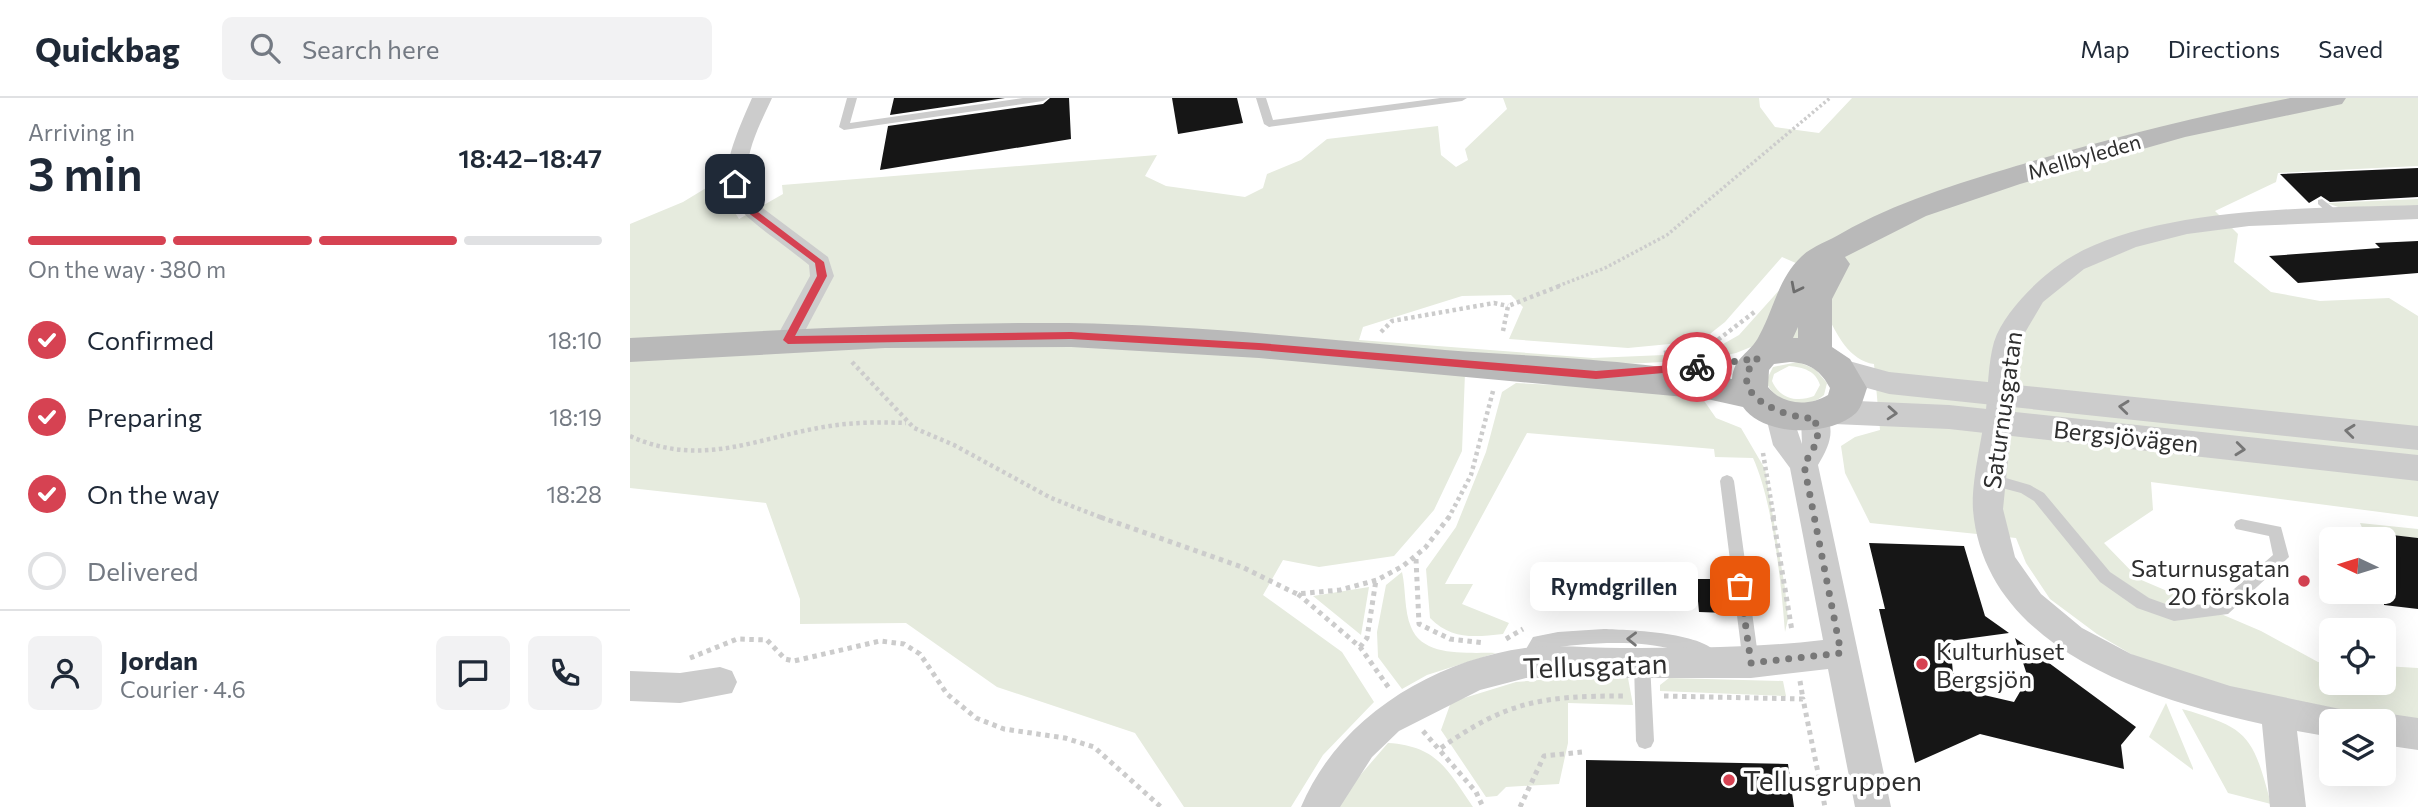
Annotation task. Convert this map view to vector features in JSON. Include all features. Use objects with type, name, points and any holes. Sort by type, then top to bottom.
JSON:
[{"type":"main road","name":"Mellbyleden","points":[[1763,356],[1780,335],[1793,290],[1800,278],[1829,250],[1845,245],[1871,228],[1916,206],[2185,128],[2333,98]]},
{"type":"main road","name":"Mellbyleden","points":[[1826,361],[1815,299],[1845,245]]},
{"type":"main road","name":"Bergsjövägen","points":[[630,350],[851,338],[988,335],[1119,337],[1707,386],[1765,416],[1824,415]]},
{"type":"main road","name":"Bergsjövägen","points":[[1596,375],[1763,356],[1790,349],[1826,361]]},
{"type":"main road","points":[[1763,356],[1751,366],[1748,376],[1765,416]]},
{"type":"main road","points":[[1824,415],[1845,399],[1847,389],[1826,361]]},
{"type":"street","points":[[762,98],[734,167],[739,198],[756,216],[790,237],[820,262],[822,276],[788,340]]},
{"type":"street","name":"Saturnusgatan","points":[[2319,719],[2278,712],[2167,683],[2108,660],[2078,644],[2046,620],[2026,600],[1996,550],[1989,530],[1988,509],[2007,341],[2020,314],[2048,284],[2086,260],[2155,232],[2197,224],[2329,209],[2418,212]]},
{"type":"street","name":"Bergsjövägen","points":[[1826,361],[1889,383],[2418,438]]},
{"type":"street","points":[[1804,465],[1818,440],[1824,415]]},
{"type":"street","name":"Bergsjövägen","points":[[1824,415],[1950,417],[2418,468]]},
{"type":"street","points":[[1765,416],[1804,465],[1873,807]]},
{"type":"street","name":"Tellusgatan","points":[[1320,807],[1360,746],[1387,720],[1445,688],[1478,675],[1527,663],[1734,662],[1797,659],[1841,653]]},
{"type":"street","points":[[630,686],[680,688],[720,682]]},
{"type":"street","points":[[2278,712],[2288,807]]},
{"type":"street","points":[[2396,731],[2418,734]]},
{"type":"lane","points":[[852,98],[844,127],[1043,98]]},
{"type":"lane","points":[[1261,98],[1269,124],[1462,98]]},
{"type":"lane","points":[[1365,98],[1370,112]]},
{"type":"lane","points":[[1994,465],[2039,497],[2105,577],[2143,603],[2174,614],[2222,609],[2281,557],[2276,531],[2241,525]]},
{"type":"lane","points":[[1527,663],[1539,642],[1563,638],[1670,639],[1734,662],[1727,481]]},
{"type":"lane","points":[[1642,663],[1645,741]]},
{"type":"path","points":[[1387,337],[1378,335],[1392,321],[1494,303],[1508,306],[1605,268],[1667,235],[1830,98]]},
{"type":"path","points":[[1503,331],[1508,306]]},
{"type":"path","points":[[1658,354],[1712,346],[1732,335],[1758,308]]},
{"type":"path","points":[[851,338],[846,347],[846,355],[907,423],[1051,498],[1143,534],[1242,566],[1297,594],[1360,647],[1391,691]]},
{"type":"path","points":[[1297,594],[1305,590],[1340,590],[1376,580],[1416,559],[1454,511],[1478,462],[1494,387]]},
{"type":"path","points":[[1765,416],[1803,699]]},
{"type":"path","points":[[630,436],[645,446],[668,450],[713,451],[829,426],[907,423]]},
{"type":"path","points":[[1360,647],[1367,638],[1376,580]]},
{"type":"path","points":[[682,660],[737,639],[767,640],[784,658],[795,662],[814,659],[871,640],[904,643],[927,660],[949,696],[976,717],[999,727],[1054,736],[1093,747],[1161,807]]},
{"type":"path","points":[[1419,726],[1441,748],[1476,792],[1483,807]]},
{"type":"path","points":[[1520,807],[1544,756],[1582,752]]},
{"type":"shaded area","points":[[1503,98],[1759,98],[1760,107],[1775,127],[1819,133],[1852,98],[2418,98],[2418,166],[2278,173],[2276,182],[2215,211],[2238,234],[2234,262],[2271,292],[2320,301],[2389,298],[2418,316],[2418,517],[2151,482],[2153,510],[2104,543],[2139,579],[2261,631],[2319,662],[2319,695],[2396,695],[2396,667],[2418,668],[2418,720],[2396,717],[2396,709],[2340,709],[2261,698],[2153,667],[2097,634],[2050,599],[2026,563],[2016,538],[1870,523],[1845,473],[1841,446],[1855,437],[1880,430],[1874,364],[1865,362],[1851,352],[1839,338],[1827,314],[1806,341],[1789,339],[1814,271],[1782,257],[1725,322],[1701,341],[1628,348],[1509,339],[1523,307],[1511,295],[1462,296],[1363,327],[1359,340],[1593,358],[1688,354],[1698,360],[1465,373],[1462,451],[1434,510],[1394,556],[1319,567],[1283,560],[1263,595],[1342,652],[1374,702],[1323,755],[1291,807],[1184,807],[1135,733],[997,687],[906,623],[800,624],[800,599],[766,503],[630,488],[630,224],[683,202],[716,182],[739,219],[783,194],[782,185],[1157,155],[1145,176],[1166,186],[1245,197],[1263,188],[1267,174],[1301,160],[1327,139],[1438,126],[1441,155],[1456,167],[1468,160],[1465,149],[1507,109]]},
{"type":"shaded area","points":[[2418,199],[2418,206],[2341,208],[2327,203]]},
{"type":"shaded area","points":[[1791,277],[1761,343],[1736,353],[1709,359],[1709,352],[1739,335]]},
{"type":"shaded area","points":[[1798,362],[1815,369],[1827,383],[1824,395],[1809,403],[1783,400],[1770,389],[1766,381],[1773,367]],"holes":[[[1789,366],[1804,369],[1815,376],[1820,385],[1814,396],[1795,399],[1779,392],[1772,381],[1774,374]]]},
{"type":"shaded area","points":[[1516,383],[1698,392],[1716,418],[1741,428],[1765,469],[1785,588],[1788,619],[1785,632],[1771,519],[1753,458],[1715,457],[1714,449],[1527,433],[1445,584],[1473,584],[1462,604],[1509,623],[1503,634],[1473,636],[1455,634],[1430,618],[1426,569],[1456,527],[1486,452],[1502,392]]},
{"type":"shaded area","points":[[2360,523],[2418,529],[2418,538],[2396,536],[2396,527],[2362,527]]},
{"type":"shaded area","points":[[1402,572],[1411,627],[1425,644],[1436,649],[1460,653],[1496,653],[1427,675],[1402,689],[1378,657],[1377,632],[1386,585]]},
{"type":"shaded area","points":[[1369,587],[1361,635],[1313,596]]},
{"type":"shaded area","points":[[1574,677],[1628,678],[1633,705],[1568,703],[1568,743],[1559,784],[1506,787],[1497,796],[1486,797],[1441,730],[1451,702],[1516,682]]},
{"type":"shaded area","points":[[1669,678],[1783,681],[1786,696],[1660,691],[1660,685]]},
{"type":"shaded area","points":[[2166,703],[2193,768],[2193,770],[2149,737]]},
{"type":"shaded area","points":[[2182,709],[2222,722],[2245,738],[2259,764],[2271,804],[2228,793]]},
{"type":"shaded area","points":[[1388,743],[1405,745],[1430,755],[1448,771],[1473,807],[1338,807],[1350,787]]},
{"type":"building","points":[[894,98],[1005,98],[890,115]]},
{"type":"building","points":[[1050,98],[1069,98],[1071,139],[880,170],[888,126],[1043,104]]},
{"type":"building","points":[[1172,98],[1237,98],[1243,123],[1178,134]]},
{"type":"building","points":[[2418,168],[2418,197],[2330,202],[2321,196],[2309,203],[2280,174]]},
{"type":"building","points":[[2418,241],[2418,273],[2298,283],[2269,256],[2380,248],[2375,243]]},
{"type":"building","points":[[2396,535],[2418,538],[2418,609],[2384,605],[2396,604]]},
{"type":"building","name":"Kulturhuset Bergsjön","points":[[1869,543],[1964,546],[1985,616],[2009,633],[1950,641],[1953,673],[1971,692],[2014,702],[2028,678],[2015,638],[2136,727],[2121,745],[2124,769],[1980,734],[1915,763],[1879,609],[1885,609]]},
{"type":"building","points":[[1696,579],[1723,579],[1728,613],[1699,612]]},
{"type":"building","name":"Tellusgruppen","points":[[1586,760],[1788,764],[1794,807],[1586,807]]},
{"type":"way so far","points":[[1697,367],[1758,358],[1751,366],[1748,376],[1756,397],[1772,410],[1788,416],[1815,418],[1818,440],[1804,465],[1841,653],[1751,663],[1740,586]]},
{"type":"place","name":"Saturnusgatan 20 förskola","points":[[2304,581]]},
{"type":"place","name":"Rymdgrillen","points":[[1740,586]]},
{"type":"place","name":"Kulturhuset Bergsjön","points":[[1922,664]]},
{"type":"place","name":"Tellusgruppen","points":[[1729,780]]},
{"type":"route","points":[[735,184],[739,198],[746,208],[790,237],[820,262],[822,276],[788,340],[940,335],[1071,335],[1259,346],[1596,375],[1697,367]]}]
